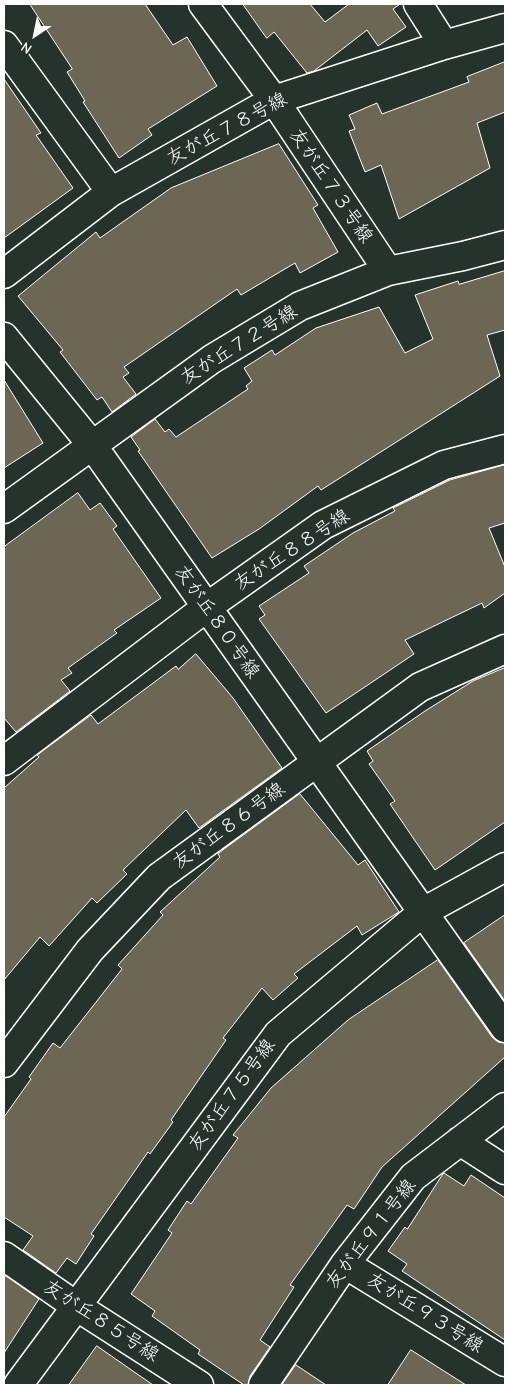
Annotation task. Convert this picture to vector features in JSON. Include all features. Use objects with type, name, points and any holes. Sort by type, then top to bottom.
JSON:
[{"type":"street","name":"友が丘７３号線","points":[[203,4],[274,100],[388,271]]},
{"type":"street","points":[[418,4],[444,45]]},
{"type":"street","name":"友が丘７８号線","points":[[4,274],[111,192],[274,100],[444,45],[505,28]]},
{"type":"street","points":[[4,45],[111,192]]},
{"type":"street","name":"友が丘７２号線","points":[[4,509],[212,359],[300,306],[388,271],[463,256],[505,244]]},
{"type":"street","name":"友が丘８０号線","points":[[4,337],[92,445],[505,1028]]},
{"type":"street","name":"友が丘８８号線","points":[[4,761],[207,607],[323,525],[444,465],[505,449]]},
{"type":"street","name":"友が丘８６号線","points":[[6,1053],[90,950],[159,876],[420,687],[505,649]]},
{"type":"street","name":"友が丘７５号線","points":[[18,1385],[278,1034],[423,912],[505,867]]},
{"type":"street","name":"友が丘９１号線","points":[[263,1385],[345,1264],[413,1177],[505,1107]]},
{"type":"street","points":[[460,1141],[505,1170]]},
{"type":"street","name":"友が丘８５号線","points":[[4,1256],[76,1306],[199,1385]]},
{"type":"street","name":"友が丘９３号線","points":[[345,1264],[505,1362]]},
{"type":"building","points":[[30,4],[145,4],[173,45],[187,37],[217,86],[148,129],[152,135],[119,158],[83,102],[85,101],[67,72],[72,69]]},
{"type":"building","points":[[243,4],[310,4],[325,22],[349,4],[400,4],[393,9],[406,27],[378,46],[367,30],[314,71],[307,73],[274,32],[267,38]]},
{"type":"building","points":[[505,62],[505,112],[477,123],[490,168],[399,219],[381,165],[365,172],[349,131],[355,129],[349,115],[377,103],[382,114],[469,82],[467,77]]},
{"type":"building","points":[[4,79],[41,133],[36,135],[73,188],[4,238]]},
{"type":"building","points":[[279,144],[318,205],[313,208],[338,252],[300,273],[295,263],[241,295],[237,289],[124,367],[129,373],[123,377],[136,394],[112,412],[102,397],[97,400],[60,352],[63,350],[18,296],[96,232],[100,238],[171,188]]},
{"type":"building","points":[[505,271],[505,330],[487,335],[500,376],[321,490],[318,486],[259,529],[212,558],[138,451],[140,450],[131,437],[155,419],[165,432],[169,429],[176,437],[248,389],[246,386],[252,381],[244,368],[272,350],[275,355],[316,328],[379,307],[405,353],[433,339],[415,295],[458,281],[459,284]]},
{"type":"building","points":[[4,380],[43,443],[4,468]]},
{"type":"building","points":[[505,465],[505,523],[489,528],[505,567],[505,593],[484,608],[482,603],[405,640],[414,654],[326,713],[259,619],[265,615],[259,606],[309,573],[304,566],[353,533],[395,511],[393,508],[450,480]]},
{"type":"building","points":[[78,493],[90,510],[100,503],[117,526],[113,529],[161,598],[114,630],[117,633],[68,668],[72,673],[61,680],[70,691],[16,732],[4,718],[4,547]]},
{"type":"building","points":[[196,654],[233,698],[282,768],[199,828],[186,810],[123,870],[127,874],[97,903],[92,898],[49,946],[40,937],[4,980],[4,788],[39,757],[37,755],[91,715],[98,724],[176,666],[178,669]]},
{"type":"building","points":[[505,668],[505,822],[435,870],[390,804],[395,801],[369,764],[373,761],[367,751],[473,681]]},
{"type":"building","points":[[300,794],[358,865],[365,860],[399,912],[362,935],[357,926],[294,974],[298,978],[273,1000],[262,988],[223,1038],[226,1040],[171,1120],[173,1122],[150,1154],[148,1152],[91,1234],[94,1236],[76,1264],[67,1258],[56,1273],[23,1250],[33,1236],[4,1217],[4,1117],[31,1079],[29,1077],[53,1043],[60,1048],[122,969],[118,965],[163,915],[160,912],[220,857],[218,854]]},
{"type":"building","points":[[505,915],[505,1001],[464,943]]},
{"type":"building","points":[[438,960],[492,1037],[498,1042],[505,1043],[505,1057],[382,1167],[354,1209],[347,1205],[290,1285],[294,1287],[260,1340],[270,1347],[250,1376],[248,1385],[244,1385],[198,1354],[200,1350],[152,1316],[155,1311],[131,1294],[172,1233],[168,1230],[187,1201],[191,1204],[238,1138],[233,1135],[271,1088],[348,1020]]},
{"type":"building","points":[[444,1173],[464,1186],[471,1175],[505,1198],[505,1340],[402,1271],[407,1264],[388,1251],[405,1227],[407,1229]]},
{"type":"building","points":[[6,1276],[39,1299],[4,1353],[4,1279]]},
{"type":"building","points":[[97,1346],[153,1385],[69,1385]]},
{"type":"building","points":[[411,1350],[466,1385],[388,1385]]},
{"type":"building","points":[[296,1365],[326,1385],[282,1385]]}]
